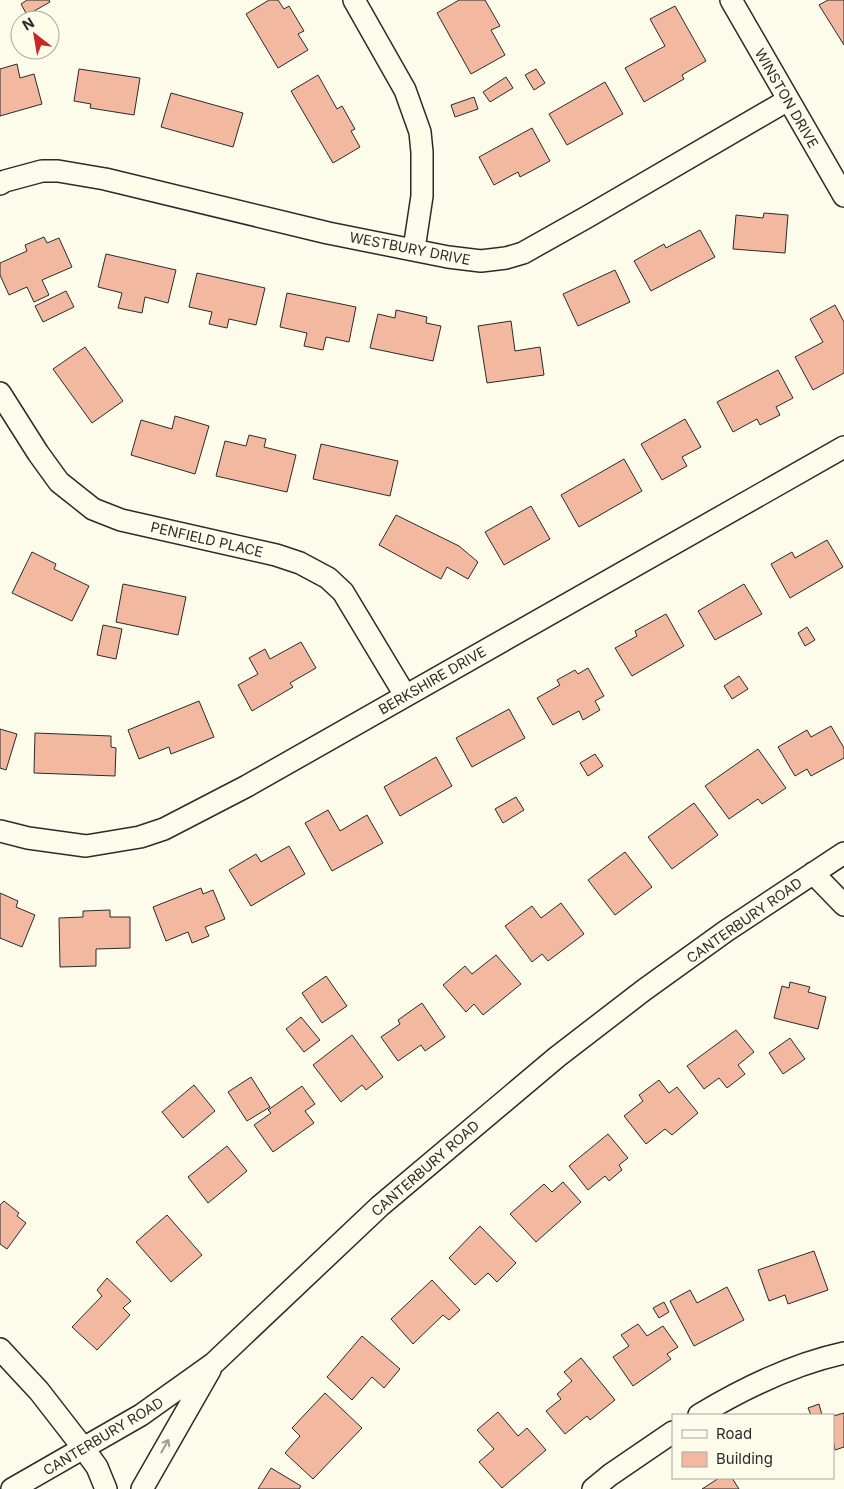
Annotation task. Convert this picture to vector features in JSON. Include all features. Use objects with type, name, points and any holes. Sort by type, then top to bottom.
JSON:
[{"type":"street","points":[[354,0],[405,90],[420,132],[422,196],[414,249]]},
{"type":"street","name":"WINSTON DRIVE","points":[[731,0],[844,196]]},
{"type":"street","name":"WESTBURY DRIVE","points":[[0,184],[42,171],[58,171],[105,179],[328,233],[448,257],[481,261],[506,258],[523,253],[788,100]]},
{"type":"street","name":"PENFIELD PLACE","points":[[0,393],[59,482],[93,509],[121,520],[276,555],[300,563],[328,578],[344,592],[406,695]]},
{"type":"street","name":"BERKSHIRE DRIVE","points":[[0,832],[86,846],[140,837],[164,829],[247,786],[844,447]]},
{"type":"street","name":"CANTERBURY ROAD","points":[[12,1489],[84,1450],[141,1415],[214,1363],[380,1206],[549,1063],[644,990],[726,931],[844,853]]},
{"type":"street","points":[[813,873],[844,905]]},
{"type":"street","points":[[0,1349],[39,1392],[97,1467],[106,1489]]},
{"type":"street","points":[[701,1414],[789,1369],[844,1353]]},
{"type":"street","points":[[142,1489],[214,1363]]},
{"type":"street","points":[[593,1489],[672,1433]]},
{"type":"building","points":[[27,0],[49,0],[50,2],[36,10],[24,10],[21,4]]},
{"type":"building","points":[[269,0],[278,0],[284,9],[289,6],[304,31],[298,34],[308,50],[278,68],[246,14]]},
{"type":"building","points":[[459,0],[485,0],[500,26],[491,30],[505,55],[471,74],[437,13]]},
{"type":"building","points":[[828,0],[844,0],[844,45],[819,5]]},
{"type":"building","points":[[675,6],[706,61],[682,75],[684,79],[644,102],[625,68],[665,46],[650,19]]},
{"type":"building","points":[[17,64],[20,78],[34,74],[42,104],[0,116],[0,69]]},
{"type":"building","points":[[79,69],[140,78],[134,115],[90,108],[91,104],[74,101]]},
{"type":"building","points":[[536,69],[545,83],[534,90],[525,75]]},
{"type":"building","points":[[318,75],[337,109],[342,106],[355,129],[351,131],[360,147],[333,163],[291,91]]},
{"type":"building","points":[[506,77],[513,88],[490,102],[483,92]]},
{"type":"building","points":[[605,82],[623,114],[567,145],[549,114]]},
{"type":"building","points":[[171,93],[243,113],[233,147],[161,127]]},
{"type":"building","points":[[474,97],[478,109],[455,117],[451,105]]},
{"type":"building","points":[[532,128],[550,161],[520,177],[518,172],[494,185],[479,157]]},
{"type":"building","points":[[764,213],[788,215],[785,253],[733,249],[736,215],[763,218]]},
{"type":"building","points":[[700,230],[715,257],[651,291],[634,261],[664,244],[666,248]]},
{"type":"building","points":[[44,237],[47,243],[59,238],[72,267],[42,280],[49,295],[34,302],[27,287],[9,295],[0,275],[0,263],[27,251],[25,245]]},
{"type":"building","points":[[106,254],[176,270],[168,303],[145,297],[142,313],[118,308],[122,293],[98,287]]},
{"type":"building","points":[[615,270],[630,302],[578,326],[563,294]]},
{"type":"building","points":[[197,273],[265,288],[256,325],[229,319],[227,328],[209,324],[212,312],[189,307]]},
{"type":"building","points":[[66,291],[74,307],[43,322],[35,306]]},
{"type":"building","points":[[287,293],[356,307],[349,342],[326,337],[323,350],[304,346],[307,333],[280,327]]},
{"type":"building","points":[[835,305],[844,322],[844,373],[813,390],[795,357],[823,342],[810,319]]},
{"type":"building","points":[[396,310],[427,317],[426,323],[441,326],[433,361],[370,348],[378,314],[395,318]]},
{"type":"building","points":[[511,321],[515,351],[540,347],[544,375],[487,383],[478,326]]},
{"type":"building","points":[[85,347],[123,401],[92,423],[53,369]]},
{"type":"building","points":[[778,370],[793,398],[776,407],[780,415],[760,425],[757,419],[733,432],[717,402]]},
{"type":"building","points":[[175,416],[209,426],[195,474],[131,455],[141,420],[172,429]]},
{"type":"building","points":[[685,419],[701,447],[682,457],[687,466],[662,480],[641,444]]},
{"type":"building","points":[[249,435],[266,439],[264,447],[296,455],[287,492],[216,476],[225,441],[246,446]]},
{"type":"building","points":[[321,444],[398,461],[390,496],[313,479]]},
{"type":"building","points":[[624,459],[642,491],[579,527],[561,495]]},
{"type":"building","points":[[531,506],[550,539],[504,565],[485,532]]},
{"type":"building","points":[[396,515],[459,546],[478,562],[468,579],[447,567],[441,579],[379,545]]},
{"type":"building","points":[[827,540],[843,567],[790,598],[771,564],[792,552],[795,558]]},
{"type":"building","points":[[32,552],[56,564],[54,569],[89,586],[72,621],[12,593]]},
{"type":"building","points":[[123,584],[186,597],[178,635],[116,622]]},
{"type":"building","points":[[744,584],[762,614],[715,640],[698,611]]},
{"type":"building","points":[[666,614],[684,646],[632,676],[615,648],[637,636],[635,631]]},
{"type":"building","points":[[103,625],[122,629],[116,659],[97,655]]},
{"type":"building","points":[[807,627],[815,640],[805,646],[798,633]]},
{"type":"building","points":[[301,642],[316,668],[290,683],[293,687],[252,711],[238,685],[258,674],[249,658],[265,649],[270,659]]},
{"type":"building","points":[[588,668],[604,696],[595,701],[600,710],[583,720],[579,711],[553,725],[537,698],[560,685],[557,680],[575,670],[578,674]]},
{"type":"building","points":[[739,676],[748,689],[732,699],[724,686]]},
{"type":"building","points":[[199,701],[214,737],[171,754],[169,747],[139,759],[128,730]]},
{"type":"building","points":[[509,709],[525,738],[472,767],[456,738]]},
{"type":"building","points":[[831,726],[844,748],[844,758],[811,776],[807,769],[795,776],[778,747],[807,730],[811,737]]},
{"type":"building","points":[[0,729],[17,734],[6,770],[0,768]]},
{"type":"building","points":[[35,733],[111,736],[111,747],[116,748],[115,776],[34,773]]},
{"type":"building","points":[[758,749],[786,788],[762,804],[758,799],[729,819],[705,786]]},
{"type":"building","points":[[595,754],[603,766],[588,776],[580,763]]},
{"type":"building","points":[[436,757],[452,786],[400,816],[384,787]]},
{"type":"building","points":[[516,797],[524,810],[503,823],[495,809]]},
{"type":"building","points":[[694,803],[718,835],[672,869],[648,837]]},
{"type":"building","points":[[328,810],[340,831],[367,815],[383,843],[332,871],[305,823]]},
{"type":"building","points":[[289,846],[305,874],[251,906],[229,870],[256,854],[261,862]]},
{"type":"building","points":[[625,852],[652,887],[615,915],[588,880]]},
{"type":"building","points":[[201,888],[203,894],[213,890],[225,919],[205,927],[209,936],[192,943],[188,932],[166,941],[153,907]]},
{"type":"building","points":[[0,893],[18,901],[16,907],[35,915],[22,947],[0,938]]},
{"type":"building","points":[[561,903],[584,934],[548,961],[542,954],[532,962],[505,926],[532,906],[541,918]]},
{"type":"building","points":[[110,910],[110,917],[130,917],[130,948],[96,949],[96,966],[60,967],[59,918],[83,917],[83,911]]},
{"type":"building","points":[[496,955],[521,984],[483,1015],[474,1004],[466,1012],[443,985],[465,966],[472,974]]},
{"type":"building","points":[[326,976],[347,1006],[322,1023],[302,993]]},
{"type":"building","points":[[790,982],[810,987],[808,992],[826,997],[818,1029],[774,1018],[782,986],[789,988]]},
{"type":"building","points":[[422,1003],[445,1037],[425,1051],[421,1045],[398,1061],[381,1037],[400,1024],[398,1020]]},
{"type":"building","points":[[301,1017],[320,1040],[304,1052],[286,1029]]},
{"type":"building","points":[[736,1030],[754,1052],[738,1065],[745,1074],[727,1088],[719,1078],[704,1089],[687,1066]]},
{"type":"building","points":[[352,1035],[383,1077],[366,1090],[362,1085],[341,1102],[313,1065]]},
{"type":"building","points":[[790,1038],[805,1059],[783,1074],[769,1053]]},
{"type":"building","points":[[251,1077],[270,1107],[247,1121],[228,1092]]},
{"type":"building","points":[[659,1080],[669,1093],[677,1087],[698,1113],[672,1135],[665,1129],[646,1144],[624,1116],[643,1101],[639,1095]]},
{"type":"building","points":[[194,1085],[215,1111],[183,1138],[162,1112]]},
{"type":"building","points":[[302,1086],[315,1104],[305,1111],[314,1123],[273,1152],[254,1125],[271,1113],[268,1110]]},
{"type":"building","points":[[608,1134],[628,1158],[619,1165],[622,1170],[609,1181],[605,1176],[588,1190],[569,1166]]},
{"type":"building","points":[[227,1146],[247,1171],[208,1203],[188,1177]]},
{"type":"building","points":[[563,1182],[581,1202],[536,1242],[510,1214],[544,1184],[552,1192]]},
{"type":"building","points":[[4,1201],[19,1213],[17,1216],[26,1223],[7,1249],[0,1244],[0,1205]]},
{"type":"building","points":[[167,1215],[202,1255],[171,1282],[136,1242]]},
{"type":"building","points":[[480,1226],[516,1263],[497,1282],[488,1273],[475,1285],[449,1258]]},
{"type":"building","points":[[814,1251],[828,1290],[788,1304],[785,1295],[769,1301],[758,1270]]},
{"type":"building","points":[[107,1278],[131,1301],[123,1308],[130,1315],[97,1350],[72,1327],[102,1296],[97,1290]]},
{"type":"building","points":[[432,1280],[460,1310],[449,1320],[443,1315],[413,1344],[391,1319]]},
{"type":"building","points":[[727,1287],[744,1320],[694,1346],[670,1301],[690,1290],[697,1303]]},
{"type":"building","points":[[664,1302],[669,1312],[659,1318],[653,1308]]},
{"type":"building","points":[[638,1324],[647,1336],[663,1326],[678,1347],[667,1354],[671,1359],[633,1386],[613,1357],[629,1346],[621,1335]]},
{"type":"building","points":[[362,1336],[400,1369],[384,1388],[372,1377],[352,1400],[327,1377]]},
{"type":"building","points":[[581,1358],[615,1400],[590,1420],[587,1416],[565,1434],[546,1411],[561,1399],[557,1394],[572,1381],[564,1372]]},
{"type":"building","points":[[325,1393],[362,1428],[313,1479],[285,1453],[300,1436],[292,1428]]},
{"type":"building","points":[[819,1404],[822,1414],[811,1414],[808,1408]]},
{"type":"building","points":[[498,1412],[518,1436],[527,1428],[546,1450],[502,1488],[479,1462],[494,1449],[477,1430]]},
{"type":"building","points":[[844,1413],[844,1447],[835,1450],[834,1445],[834,1416]]},
{"type":"building","points":[[271,1468],[301,1486],[299,1489],[258,1489]]},
{"type":"building","points":[[717,1479],[733,1479],[739,1489],[702,1489]]}]
